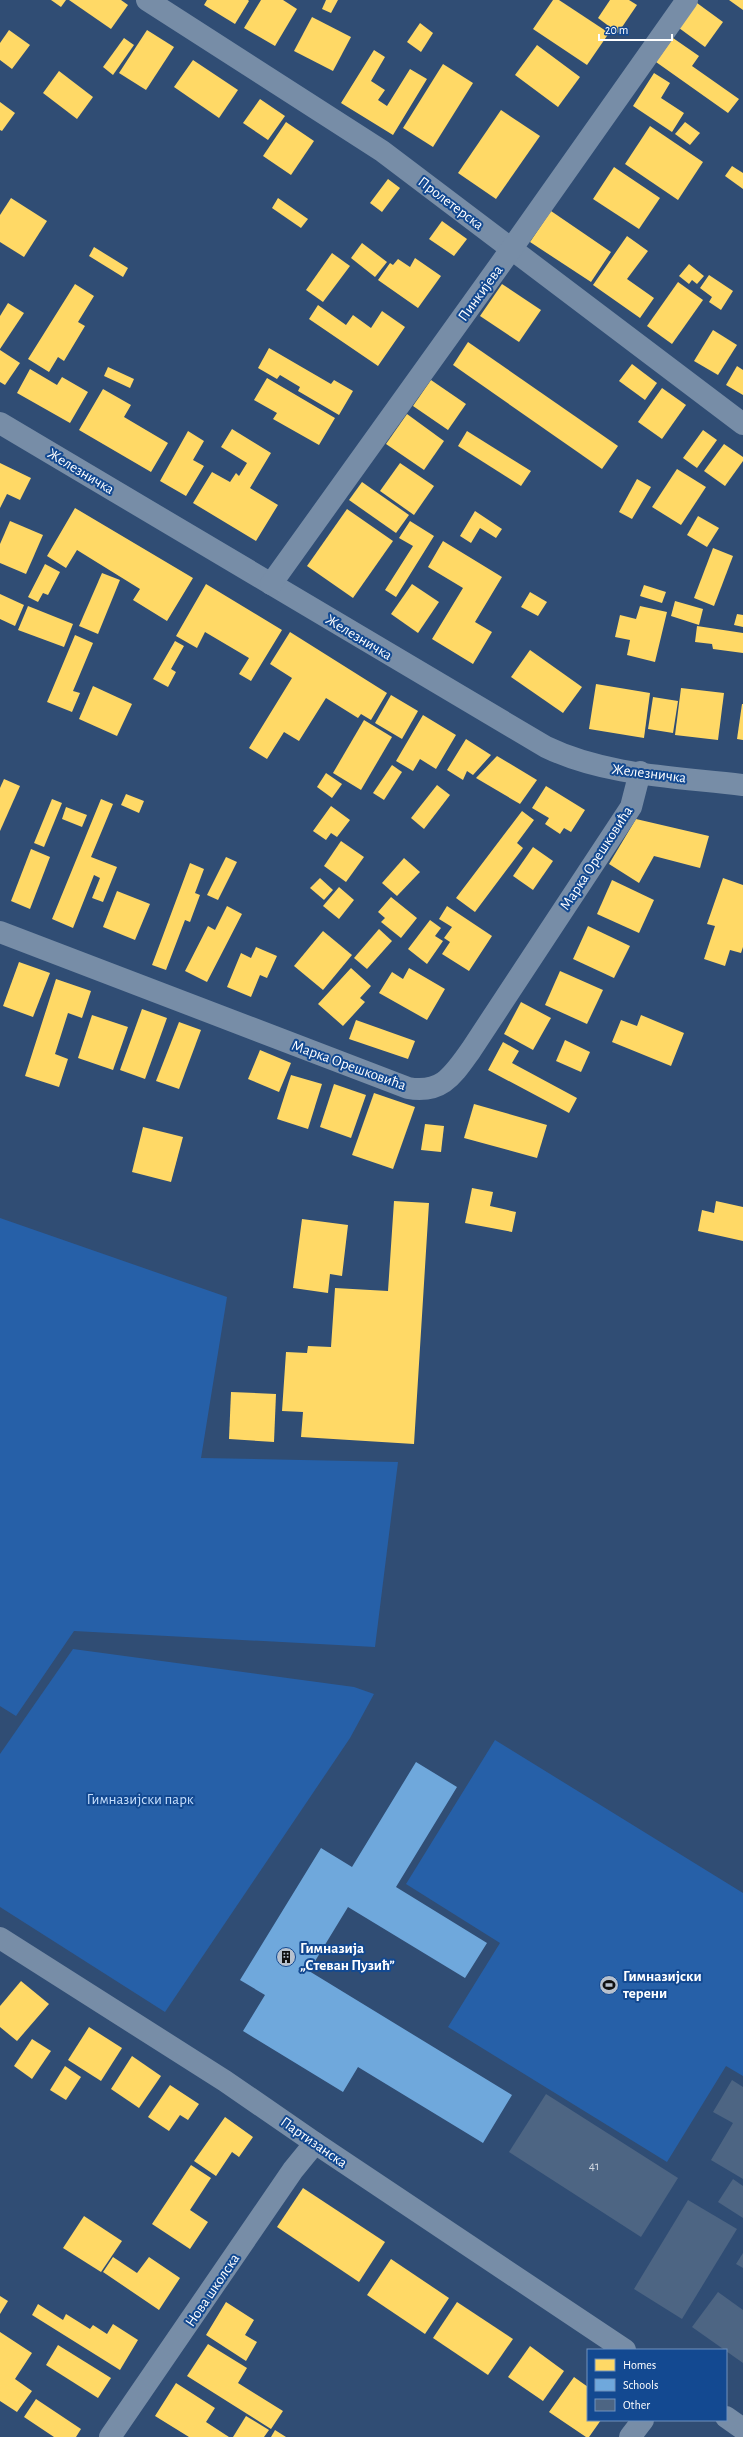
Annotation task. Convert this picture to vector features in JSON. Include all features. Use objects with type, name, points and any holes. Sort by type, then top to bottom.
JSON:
[{"type":"street","name":"Пролетерска","points":[[147,0],[382,151],[743,424]]},
{"type":"street","name":"Пинкијева","points":[[271,584],[512,248],[686,0]]},
{"type":"street","name":"Железничка","points":[[0,423],[546,747],[582,763],[640,772],[743,784]]},
{"type":"street","name":"Марка Орешковића","points":[[0,932],[408,1088],[429,1089],[450,1078],[471,1050],[631,807],[640,772]]},
{"type":"street","name":"Партизанска","points":[[0,1938],[225,2081],[315,2143],[624,2349]]},
{"type":"street","name":"Нова школска","points":[[110,2437],[293,2170],[315,2143]]},
{"type":"street","points":[[727,2419],[743,2429]]},
{"type":"street","points":[[630,2437],[642,2421]]},
{"type":"green space","points":[[0,1218],[227,1297],[201,1458],[398,1462],[375,1647],[74,1631],[16,1716],[0,1706]]},
{"type":"green space","name":"Гимназијски парк","points":[[73,1649],[354,1687],[374,1694],[350,1738],[165,2012],[0,1907],[0,1754]]},
{"type":"green space","name":"Гимназијски терени","points":[[495,1740],[743,1893],[743,2076],[726,2066],[667,2162],[448,2027],[500,1943],[406,1884]]},
{"type":"building: Homes","points":[[51,0],[66,0],[61,7]]},
{"type":"building: Homes","points":[[69,0],[121,0],[128,5],[111,29]]},
{"type":"building: Homes","points":[[207,0],[249,1],[235,24],[204,5]]},
{"type":"building: Homes","points":[[261,0],[283,0],[297,9],[275,46],[244,28]]},
{"type":"building: Homes","points":[[326,0],[338,0],[331,13],[322,9]]},
{"type":"building: Homes","points":[[553,0],[559,0],[609,33],[587,65],[533,29]]},
{"type":"building: Homes","points":[[610,0],[629,0],[637,5],[618,33],[598,18]]},
{"type":"building: Homes","points":[[729,0],[743,0],[743,10]]},
{"type":"building: Homes","points":[[697,3],[723,22],[705,47],[679,28]]},
{"type":"building: Homes","points":[[312,17],[351,37],[333,71],[294,51]]},
{"type":"building: Homes","points":[[420,23],[433,33],[421,52],[407,42]]},
{"type":"building: Homes","points":[[9,30],[30,45],[12,69],[0,60],[0,43]]},
{"type":"building: Homes","points":[[147,30],[174,47],[146,90],[119,73]]},
{"type":"building: Homes","points":[[124,38],[134,45],[113,75],[103,67]]},
{"type":"building: Homes","points":[[673,38],[699,56],[692,66],[739,99],[728,113],[656,62]]},
{"type":"building: Homes","points":[[537,45],[580,77],[558,107],[515,75]]},
{"type":"building: Homes","points":[[374,50],[385,57],[371,81],[385,90],[378,100],[387,106],[410,69],[427,79],[393,135],[341,103]]},
{"type":"building: Homes","points":[[193,60],[238,90],[219,118],[174,87]]},
{"type":"building: Homes","points":[[443,64],[473,83],[433,147],[403,128]]},
{"type":"building: Homes","points":[[59,71],[93,97],[77,119],[43,93]]},
{"type":"building: Homes","points":[[654,73],[670,83],[661,98],[684,113],[672,132],[633,106]]},
{"type":"building: Homes","points":[[260,99],[285,116],[268,140],[243,123]]},
{"type":"building: Homes","points":[[0,102],[15,113],[2,131],[0,130]]},
{"type":"building: Homes","points":[[501,110],[540,136],[496,199],[458,173]]},
{"type":"building: Homes","points":[[286,122],[314,141],[291,175],[263,156]]},
{"type":"building: Homes","points":[[685,122],[700,133],[690,145],[675,134]]},
{"type":"building: Homes","points":[[650,126],[703,162],[678,200],[625,164]]},
{"type":"building: Homes","points":[[732,166],[743,173],[743,189],[725,176]]},
{"type":"building: Homes","points":[[614,167],[660,198],[639,229],[593,199]]},
{"type":"building: Homes","points":[[388,179],[400,188],[382,212],[370,203]]},
{"type":"building: Homes","points":[[11,198],[47,221],[24,257],[0,242],[0,215]]},
{"type":"building: Homes","points":[[278,198],[308,219],[301,228],[272,208]]},
{"type":"building: Homes","points":[[551,211],[611,252],[591,282],[530,242]]},
{"type":"building: Homes","points":[[442,221],[467,239],[454,256],[429,239]]},
{"type":"building: Homes","points":[[627,236],[648,251],[627,279],[654,298],[640,318],[593,285]]},
{"type":"building: Homes","points":[[362,243],[387,262],[375,277],[351,258]]},
{"type":"building: Homes","points":[[94,247],[128,268],[123,277],[89,256]]},
{"type":"building: Homes","points":[[332,253],[350,266],[323,302],[306,290]]},
{"type":"building: Homes","points":[[415,258],[441,276],[418,308],[378,280],[390,263],[393,265],[398,259],[410,267]]},
{"type":"building: Homes","points":[[689,264],[704,276],[697,284],[692,280],[689,284],[679,276]]},
{"type":"building: Homes","points":[[709,275],[733,291],[721,310],[709,302],[712,297],[700,288]]},
{"type":"building: Homes","points":[[678,282],[703,300],[672,344],[647,326]]},
{"type":"building: Homes","points":[[75,284],[94,296],[78,322],[85,326],[64,361],[58,357],[49,372],[28,359]]},
{"type":"building: Homes","points":[[502,284],[541,310],[519,342],[480,316]]},
{"type":"building: Homes","points":[[8,303],[24,313],[0,349],[0,316]]},
{"type":"building: Homes","points":[[318,305],[346,325],[353,315],[371,328],[382,311],[405,327],[378,366],[309,319]]},
{"type":"building: Homes","points":[[713,330],[737,345],[718,375],[694,361]]},
{"type":"building: Homes","points":[[468,342],[618,446],[602,469],[453,365]]},
{"type":"building: Homes","points":[[269,348],[331,384],[334,380],[353,391],[339,415],[298,391],[300,387],[280,375],[277,379],[258,368]]},
{"type":"building: Homes","points":[[0,350],[20,363],[5,385],[0,382]]},
{"type":"building: Homes","points":[[632,364],[657,383],[645,400],[619,381]]},
{"type":"building: Homes","points":[[737,366],[743,370],[743,395],[726,385]]},
{"type":"building: Homes","points":[[108,367],[134,379],[130,388],[104,376]]},
{"type":"building: Homes","points":[[30,369],[57,385],[62,377],[88,392],[70,423],[17,393]]},
{"type":"building: Homes","points":[[267,378],[335,418],[319,445],[273,419],[277,413],[254,400]]},
{"type":"building: Homes","points":[[431,380],[466,404],[448,430],[413,406]]},
{"type":"building: Homes","points":[[662,388],[686,405],[662,439],[638,422]]},
{"type":"building: Homes","points":[[103,389],[131,405],[124,417],[168,443],[151,472],[79,430]]},
{"type":"building: Homes","points":[[407,414],[444,441],[424,470],[386,444]]},
{"type":"building: Homes","points":[[232,429],[271,453],[250,488],[278,505],[256,541],[193,503],[212,472],[230,482],[236,473],[239,476],[247,463],[221,447]]},
{"type":"building: Homes","points":[[703,430],[717,440],[697,468],[683,458]]},
{"type":"building: Homes","points":[[188,431],[204,441],[193,460],[204,466],[186,496],[160,481]]},
{"type":"building: Homes","points":[[467,431],[531,471],[521,486],[458,446]]},
{"type":"building: Homes","points":[[724,444],[743,457],[743,461],[725,486],[704,471]]},
{"type":"building: Homes","points":[[0,463],[31,478],[20,500],[7,494],[0,508]]},
{"type":"building: Homes","points":[[400,463],[434,486],[414,515],[380,491]]},
{"type":"building: Homes","points":[[677,469],[706,487],[681,525],[652,507]]},
{"type":"building: Homes","points":[[637,479],[651,487],[632,519],[619,512]]},
{"type":"building: Homes","points":[[362,482],[409,515],[396,533],[349,500]]},
{"type":"building: Homes","points":[[75,508],[193,578],[167,621],[133,600],[140,589],[77,550],[66,568],[47,556]]},
{"type":"building: Homes","points":[[347,509],[393,541],[353,598],[307,566]]},
{"type":"building: Homes","points":[[475,511],[502,529],[496,538],[480,528],[471,543],[460,536]]},
{"type":"building: Homes","points":[[698,516],[719,528],[707,547],[687,535]]},
{"type":"building: Homes","points":[[10,521],[43,535],[26,574],[0,563],[0,544]]},
{"type":"building: Homes","points":[[410,521],[434,536],[396,597],[385,590],[413,546],[399,538]]},
{"type":"building: Homes","points":[[443,541],[502,577],[475,622],[492,632],[473,664],[432,639],[463,588],[428,567]]},
{"type":"building: Homes","points":[[713,548],[733,556],[714,606],[694,598]]},
{"type":"building: Homes","points":[[45,564],[60,572],[48,595],[43,593],[38,602],[28,597]]},
{"type":"building: Homes","points":[[102,573],[120,580],[98,634],[79,626]]},
{"type":"building: Homes","points":[[206,584],[282,630],[251,681],[239,674],[249,658],[205,632],[197,648],[176,636]]},
{"type":"building: Homes","points":[[412,584],[439,602],[418,633],[391,614]]},
{"type":"building: Homes","points":[[644,585],[666,592],[662,603],[640,596]]},
{"type":"building: Homes","points":[[530,592],[547,602],[538,616],[521,607]]},
{"type":"building: Homes","points":[[0,594],[24,605],[15,626],[0,619]]},
{"type":"building: Homes","points":[[675,601],[703,609],[699,625],[671,616]]},
{"type":"building: Homes","points":[[28,606],[73,624],[64,647],[18,630]]},
{"type":"building: Homes","points":[[640,606],[667,612],[655,662],[627,655],[630,640],[615,637],[620,615],[636,619]]},
{"type":"building: Homes","points":[[737,614],[743,615],[743,627],[734,625]]},
{"type":"building: Homes","points":[[697,626],[743,633],[743,653],[713,649],[712,644],[695,642]]},
{"type":"building: Homes","points":[[290,632],[387,693],[371,720],[361,714],[358,718],[326,698],[299,741],[284,732],[267,759],[249,748],[292,678],[270,664]]},
{"type":"building: Homes","points":[[75,635],[93,643],[73,691],[80,693],[72,712],[47,702]]},
{"type":"building: Homes","points":[[175,641],[184,646],[171,669],[176,672],[168,687],[153,679]]},
{"type":"building: Homes","points":[[530,650],[582,687],[563,713],[511,677]]},
{"type":"building: Homes","points":[[596,684],[650,693],[644,738],[589,729]]},
{"type":"building: Homes","points":[[93,686],[132,704],[117,736],[79,719]]},
{"type":"building: Homes","points":[[681,688],[724,693],[718,740],[675,735]]},
{"type":"building: Homes","points":[[391,695],[418,711],[402,739],[375,723]]},
{"type":"building: Homes","points":[[653,697],[678,701],[673,733],[648,729]]},
{"type":"building: Homes","points":[[743,704],[743,740],[737,739]]},
{"type":"building: Homes","points":[[423,715],[456,735],[436,769],[420,759],[413,771],[396,761]]},
{"type":"building: Homes","points":[[364,720],[392,737],[361,790],[333,773]]},
{"type":"building: Homes","points":[[466,739],[491,755],[473,775],[467,771],[463,780],[447,770]]},
{"type":"building: Homes","points":[[497,756],[537,780],[520,804],[476,778]]},
{"type":"building: Homes","points":[[392,765],[402,772],[384,800],[373,793]]},
{"type":"building: Homes","points":[[326,773],[342,784],[332,798],[317,787]]},
{"type":"building: Homes","points":[[4,779],[20,786],[0,831],[0,788]]},
{"type":"building: Homes","points":[[437,785],[450,795],[424,829],[411,818]]},
{"type":"building: Homes","points":[[546,786],[585,810],[571,832],[564,828],[560,834],[545,824],[549,818],[532,808]]},
{"type":"building: Homes","points":[[126,794],[144,801],[139,813],[121,805]]},
{"type":"building: Homes","points":[[52,799],[62,803],[44,847],[34,843]]},
{"type":"building: Homes","points":[[101,799],[113,804],[91,857],[117,867],[103,902],[92,898],[100,878],[94,875],[73,928],[52,919]]},
{"type":"building: Homes","points":[[331,806],[350,820],[337,837],[331,833],[326,840],[313,831]]},
{"type":"building: Homes","points":[[66,807],[87,815],[82,827],[62,819]]},
{"type":"building: Homes","points":[[522,811],[534,820],[517,843],[523,848],[475,912],[456,898]]},
{"type":"building: Homes","points":[[636,819],[709,836],[700,868],[654,856],[639,883],[609,864]]},
{"type":"building: Homes","points":[[341,841],[364,857],[346,882],[324,866]]},
{"type":"building: Homes","points":[[533,847],[553,861],[533,890],[513,876]]},
{"type":"building: Homes","points":[[31,849],[50,857],[30,909],[11,901]]},
{"type":"building: Homes","points":[[226,857],[237,862],[218,900],[207,895]]},
{"type":"building: Homes","points":[[404,858],[420,872],[397,896],[382,883]]},
{"type":"building: Homes","points":[[190,863],[204,869],[195,893],[200,895],[190,922],[185,920],[166,970],[152,965]]},
{"type":"building: Homes","points":[[320,878],[333,890],[324,900],[310,888]]},
{"type":"building: Homes","points":[[723,878],[743,885],[743,947],[741,953],[730,950],[725,966],[704,959],[715,926],[707,924]]},
{"type":"building: Homes","points":[[612,880],[654,900],[639,933],[597,914]]},
{"type":"building: Homes","points":[[339,887],[354,900],[339,919],[323,906]]},
{"type":"building: Homes","points":[[117,891],[150,904],[135,940],[103,927]]},
{"type":"building: Homes","points":[[391,897],[417,918],[401,938],[381,922],[385,918],[378,912]]},
{"type":"building: Homes","points":[[227,906],[242,914],[207,982],[185,971],[208,926],[215,930]]},
{"type":"building: Homes","points":[[447,906],[492,936],[469,971],[442,954],[450,942],[444,938],[452,927],[439,919]]},
{"type":"building: Homes","points":[[430,920],[441,928],[435,936],[443,941],[427,964],[408,949]]},
{"type":"building: Homes","points":[[588,926],[630,946],[614,978],[573,959]]},
{"type":"building: Homes","points":[[379,929],[392,941],[367,969],[354,958]]},
{"type":"building: Homes","points":[[323,931],[352,955],[323,990],[294,966]]},
{"type":"building: Homes","points":[[256,947],[277,956],[267,978],[260,975],[251,997],[227,987],[241,953],[251,958]]},
{"type":"building: Homes","points":[[19,962],[50,973],[33,1017],[3,1006]]},
{"type":"building: Homes","points":[[351,968],[371,986],[360,998],[365,1002],[343,1026],[318,1004]]},
{"type":"building: Homes","points":[[409,968],[445,989],[427,1020],[379,993],[392,972],[403,979]]},
{"type":"building: Homes","points":[[560,971],[603,990],[587,1024],[545,1005]]},
{"type":"building: Homes","points":[[56,979],[91,991],[82,1018],[68,1013],[55,1054],[68,1059],[59,1087],[25,1076]]},
{"type":"building: Homes","points":[[521,1002],[551,1018],[533,1050],[504,1034]]},
{"type":"building: Homes","points":[[142,1009],[167,1018],[145,1079],[120,1070]]},
{"type":"building: Homes","points":[[92,1015],[128,1027],[113,1070],[78,1058]]},
{"type":"building: Homes","points":[[641,1015],[684,1033],[671,1066],[612,1042],[621,1020],[637,1026]]},
{"type":"building: Homes","points":[[356,1020],[415,1041],[408,1059],[349,1039]]},
{"type":"building: Homes","points":[[179,1022],[201,1030],[179,1089],[156,1081]]},
{"type":"building: Homes","points":[[565,1040],[590,1052],[581,1072],[556,1061]]},
{"type":"building: Homes","points":[[503,1042],[519,1051],[512,1063],[577,1098],[569,1113],[488,1070]]},
{"type":"building: Homes","points":[[260,1050],[291,1063],[279,1092],[248,1079]]},
{"type":"building: Homes","points":[[291,1075],[322,1084],[308,1129],[277,1119]]},
{"type":"building: Homes","points":[[334,1084],[366,1095],[351,1138],[320,1127]]},
{"type":"building: Homes","points":[[374,1093],[415,1107],[393,1169],[352,1155]]},
{"type":"building: Homes","points":[[474,1104],[547,1125],[537,1158],[464,1138]]},
{"type":"building: Homes","points":[[425,1124],[444,1126],[441,1152],[421,1150]]},
{"type":"building: Homes","points":[[143,1127],[183,1137],[171,1182],[132,1172]]},
{"type":"building: Homes","points":[[472,1188],[493,1192],[490,1206],[516,1212],[512,1232],[465,1223]]},
{"type":"building: Homes","points":[[394,1201],[429,1203],[414,1444],[301,1437],[303,1412],[282,1411],[286,1352],[307,1353],[308,1346],[331,1347],[335,1288],[388,1291]]},
{"type":"building: Homes","points":[[716,1201],[743,1207],[743,1241],[698,1231],[702,1210],[714,1213]]},
{"type":"building: Homes","points":[[302,1219],[348,1225],[342,1276],[330,1274],[328,1293],[293,1288]]},
{"type":"building: Homes","points":[[231,1392],[276,1394],[274,1442],[229,1439]]},
{"type":"building: Homes","points":[[21,1981],[49,2004],[17,2041],[0,2027],[0,2006]]},
{"type":"building: Homes","points":[[89,2027],[122,2048],[101,2081],[68,2060]]},
{"type":"building: Homes","points":[[32,2039],[51,2051],[32,2079],[14,2066]]},
{"type":"building: Homes","points":[[132,2056],[161,2076],[139,2108],[111,2089]]},
{"type":"building: Homes","points":[[65,2066],[81,2077],[66,2100],[50,2090]]},
{"type":"building: Homes","points":[[170,2085],[199,2104],[188,2120],[180,2115],[169,2131],[148,2117]]},
{"type":"building: Homes","points":[[225,2117],[253,2137],[239,2157],[232,2152],[216,2176],[194,2161]]},
{"type":"building: Homes","points":[[191,2165],[211,2178],[190,2210],[208,2222],[190,2249],[152,2224]]},
{"type":"building: Homes","points":[[303,2188],[385,2242],[359,2282],[277,2227]]},
{"type":"building: Homes","points":[[84,2216],[122,2241],[101,2272],[63,2248]]},
{"type":"building: Homes","points":[[113,2257],[137,2273],[149,2257],[180,2278],[159,2310],[103,2272]]},
{"type":"building: Homes","points":[[391,2259],[449,2298],[425,2334],[367,2295]]},
{"type":"building: Homes","points":[[0,2296],[8,2301],[0,2314]]},
{"type":"building: Homes","points":[[226,2302],[254,2320],[245,2335],[257,2342],[246,2361],[206,2335]]},
{"type":"building: Homes","points":[[457,2302],[513,2339],[488,2375],[433,2338]]},
{"type":"building: Homes","points":[[38,2304],[63,2320],[66,2314],[90,2329],[93,2325],[107,2334],[113,2324],[138,2340],[120,2370],[32,2315]]},
{"type":"building: Homes","points":[[0,2332],[32,2353],[15,2379],[32,2391],[17,2412],[0,2401]]},
{"type":"building: Homes","points":[[208,2344],[247,2368],[238,2383],[283,2411],[271,2429],[187,2376]]},
{"type":"building: Homes","points":[[58,2345],[111,2378],[98,2398],[46,2365]]},
{"type":"building: Homes","points":[[530,2346],[564,2371],[543,2401],[508,2377]]},
{"type":"building: Homes","points":[[574,2377],[587,2386],[587,2421],[600,2421],[589,2437],[586,2437],[549,2412]]},
{"type":"building: Homes","points":[[176,2383],[215,2408],[206,2422],[229,2437],[189,2437],[155,2416]]},
{"type":"building: Homes","points":[[36,2399],[81,2429],[76,2437],[54,2437],[24,2417]]},
{"type":"building: Homes","points":[[246,2416],[269,2430],[264,2437],[233,2437]]},
{"type":"building: Homes","points":[[275,2430],[286,2437],[271,2437]]},
{"type":"building: Schools","name":"Гимназија „Стеван Пузић”","points":[[416,1762],[457,1787],[396,1887],[487,1943],[465,1978],[348,1907],[309,1971],[512,2095],[483,2143],[358,2067],[343,2092],[243,2031],[265,1995],[240,1980],[321,1848],[352,1867]]},
{"type":"building: Other","points":[[732,2080],[743,2087],[743,2179],[711,2160],[733,2123],[713,2112]]},
{"type":"building: Other","points":[[546,2094],[678,2178],[641,2237],[509,2152]]},
{"type":"building: Other","points":[[733,2179],[743,2186],[743,2218],[718,2202]]},
{"type":"building: Other","points":[[688,2200],[737,2229],[682,2319],[634,2289]]},
{"type":"building: Other","points":[[743,2253],[743,2268],[736,2264]]},
{"type":"building: Other","points":[[718,2292],[743,2310],[743,2363],[727,2352],[727,2349],[723,2349],[692,2327]]},
{"type":"place","name":"Гимназија „Стеван Пузић”","points":[[286,1957]]},
{"type":"place","name":"Гимназијски терени","points":[[609,1985]]}]
